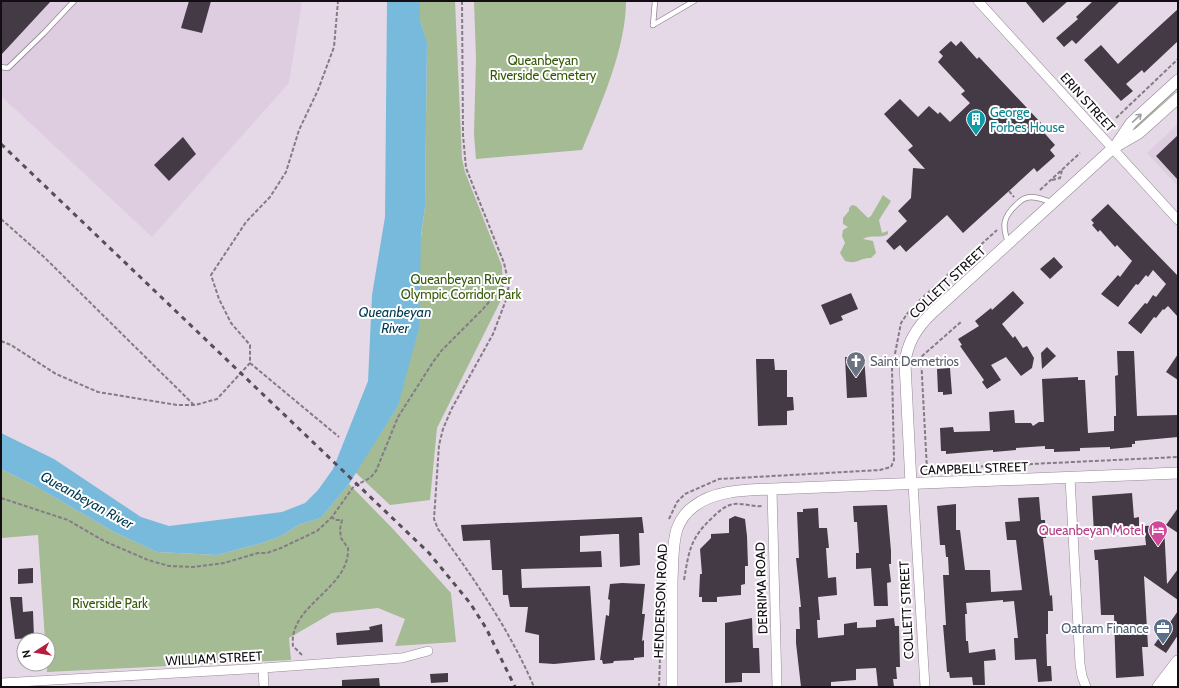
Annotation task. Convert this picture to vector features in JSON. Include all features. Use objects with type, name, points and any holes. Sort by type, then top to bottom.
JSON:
[{"type":"main road","points":[[1159,687],[1178,662]]},
{"type":"main road","points":[[1171,687],[1178,679]]},
{"type":"street","name":"ERIN STREET","points":[[978,1],[1178,220]]},
{"type":"street","name":"COLLETT STREET","points":[[925,687],[905,375],[908,346],[915,332],[924,320],[1113,148],[1131,123],[1178,80]]},
{"type":"street","name":"COLLETT STREET","points":[[1113,148],[1140,133],[1178,98]]},
{"type":"street","name":"CAMPBELL STREET","points":[[772,489],[1178,473]]},
{"type":"street","points":[[1070,478],[1080,664],[1086,687]]},
{"type":"street","name":"DERRIMA ROAD","points":[[772,489],[777,687]]},
{"type":"street","name":"HENDERSON ROAD","points":[[672,687],[673,559],[677,529],[683,517],[692,507],[703,500],[743,491],[772,489]]},
{"type":"street","name":"WILLIAM STREET","points":[[1,683],[310,665],[402,658],[428,651]]},
{"type":"street","points":[[263,668],[264,687]]},
{"type":"lane","points":[[1,67],[8,68],[74,1]]},
{"type":"lane","points":[[655,1],[653,25],[694,1]]},
{"type":"lane","points":[[1008,244],[1004,232],[1003,222],[1007,214],[1014,207],[1026,198],[1040,198],[1053,203]]},
{"type":"path","points":[[1,341],[11,345],[56,374],[98,392],[177,405],[195,405],[217,399],[250,363],[250,345],[231,323],[219,299],[211,275],[246,222],[270,197],[286,172],[299,130],[318,90],[334,47],[338,1]]},
{"type":"path","points":[[462,1],[463,135],[466,168],[504,263],[508,280],[506,300],[502,314],[493,334],[451,410],[443,429],[439,445],[434,519],[438,529],[477,582],[524,663],[534,687]]},
{"type":"path","points":[[1116,118],[1178,59]]},
{"type":"path","points":[[1038,192],[1080,153]]},
{"type":"path","points":[[1050,181],[1060,178],[1062,170]]},
{"type":"path","points":[[1,219],[44,257],[195,405]]},
{"type":"path","points":[[667,523],[677,502],[685,494],[719,479],[880,470],[891,467],[894,460],[892,370],[901,323],[921,299],[998,229]]},
{"type":"path","points":[[1,498],[68,520],[104,541],[148,560],[169,566],[193,567],[224,563],[258,553],[274,551],[317,531],[332,517],[354,486],[370,478],[376,471],[398,417],[442,350],[482,310],[508,280]]},
{"type":"path","points":[[927,483],[921,357],[962,321]]},
{"type":"path","points":[[250,363],[339,437]]},
{"type":"path","points":[[927,469],[1178,457]]},
{"type":"path","points":[[684,581],[688,553],[693,539],[714,515],[725,507],[734,504],[760,506],[772,505]]},
{"type":"path","points":[[310,665],[293,646],[292,638],[302,615],[336,579],[346,562],[348,548],[341,540],[340,532],[342,520],[335,520],[332,517]]},
{"type":"path","points":[[660,657],[660,687]]},
{"type":"shaded area","points":[[1,1],[302,1],[289,83],[152,237],[1,96]]},
{"type":"shaded area","points":[[1178,124],[1178,186],[1147,153]]},
{"type":"green space","name":"Queanbeyan River Olympic Corridor Park","points":[[420,1],[455,1],[462,159],[465,172],[502,266],[503,296],[437,428],[430,500],[390,505],[355,472],[398,406],[425,207],[427,43],[420,21]]},
{"type":"green space","name":"Queanbeyan Riverside Cemetery","points":[[474,1],[626,1],[622,38],[617,58],[604,96],[582,150],[476,159],[474,134],[476,58]]},
{"type":"green space","points":[[1178,84],[1178,89],[1129,135],[1126,134]]},
{"type":"green space","points":[[883,195],[891,201],[879,220],[882,233],[888,231],[888,234],[863,239],[873,241],[876,253],[871,258],[856,262],[845,261],[840,253],[845,243],[842,236],[843,230],[848,227],[843,224],[843,218],[852,205],[856,206],[868,218],[871,216]]},
{"type":"green space","name":"Riverside Park","points":[[1,469],[35,486],[114,532],[157,552],[217,555],[262,543],[281,536],[300,524],[321,518],[349,484],[393,529],[451,593],[456,642],[395,646],[405,619],[378,608],[332,613],[289,638],[291,660],[56,672],[56,632],[44,632],[38,535],[1,538]]},
{"type":"water","name":"Queanbeyan River","points":[[387,1],[420,1],[420,21],[427,42],[425,207],[421,235],[419,328],[398,406],[349,484],[321,518],[300,524],[281,536],[262,543],[217,555],[157,552],[114,532],[35,486],[1,469],[1,433],[54,459],[141,517],[169,526],[282,512],[305,503],[318,490],[333,469],[368,381],[372,295],[385,217]]},
{"type":"building","points":[[1,1],[51,1],[1,55]]},
{"type":"building","points":[[189,1],[211,1],[202,33],[181,28]]},
{"type":"building","points":[[1025,1],[1068,1],[1043,23]]},
{"type":"building","points":[[1093,1],[1120,1],[1076,44],[1072,40],[1064,47],[1056,38],[1078,19],[1076,17]]},
{"type":"building","points":[[1178,9],[1178,41],[1144,73],[1142,70],[1126,84],[1133,91],[1121,101],[1084,60],[1101,45],[1118,64]]},
{"type":"building","name":"George Forbes House","points":[[951,41],[956,46],[961,41],[977,59],[979,57],[1042,124],[1039,127],[1055,145],[1050,150],[1055,156],[1037,172],[1034,168],[963,233],[947,215],[906,252],[900,245],[894,250],[886,241],[907,221],[898,211],[911,198],[913,168],[925,169],[908,150],[913,146],[884,114],[900,99],[918,117],[929,106],[938,114],[940,112],[950,122],[970,103],[961,94],[965,91],[938,62],[943,56],[939,52]]},
{"type":"building","points":[[1178,135],[1178,180],[1156,156]]},
{"type":"building","points":[[183,137],[196,154],[169,181],[154,165]]},
{"type":"building","points":[[1108,204],[1178,276],[1178,317],[1168,306],[1164,310],[1163,309],[1156,318],[1154,317],[1141,334],[1128,323],[1145,303],[1147,304],[1153,295],[1156,297],[1166,284],[1153,270],[1148,277],[1146,275],[1138,285],[1136,284],[1118,307],[1101,294],[1118,275],[1120,277],[1132,261],[1117,245],[1115,247],[1100,230],[1098,232],[1092,225],[1094,223],[1091,220]]},
{"type":"building","points":[[1054,257],[1063,267],[1050,279],[1040,269]]},
{"type":"building","points":[[1013,291],[1024,303],[1002,324],[1013,338],[1015,336],[1023,348],[1027,346],[1034,358],[1032,368],[1021,376],[1006,357],[991,365],[1001,380],[987,389],[982,382],[984,380],[960,346],[962,345],[958,339],[979,326],[975,321],[991,308],[992,310]]},
{"type":"building","points":[[851,293],[858,309],[841,316],[843,320],[830,325],[821,305]]},
{"type":"building","points":[[1047,347],[1056,356],[1042,369],[1041,353]]},
{"type":"building","points":[[1117,351],[1134,351],[1137,416],[1178,415],[1178,437],[1135,441],[1135,444],[1132,444],[1132,447],[1110,449],[1110,447],[1080,448],[1080,451],[1054,452],[1054,449],[1045,449],[1045,446],[1016,448],[1016,450],[993,452],[993,450],[946,454],[946,451],[941,451],[940,428],[953,427],[954,432],[990,431],[989,412],[1014,410],[1015,423],[1031,423],[1033,426],[1039,422],[1044,422],[1042,379],[1078,377],[1078,380],[1085,380],[1088,433],[1114,431],[1114,416],[1116,416],[1115,376],[1118,375]]},
{"type":"building","name":"Saint Demetrios","points":[[852,353],[857,353],[860,356],[864,356],[867,397],[847,398],[845,357],[849,357]]},
{"type":"building","points":[[1178,354],[1178,380],[1166,372]]},
{"type":"building","points":[[756,359],[774,359],[775,370],[787,370],[787,397],[793,397],[794,410],[787,411],[787,425],[758,426]]},
{"type":"building","points":[[950,368],[952,394],[943,395],[943,392],[938,392],[937,369]]},
{"type":"building","points":[[1132,493],[1134,518],[1139,517],[1139,533],[1094,534],[1092,496]]},
{"type":"building","points":[[1039,497],[1041,520],[1045,520],[1046,538],[1043,538],[1050,596],[1052,595],[1053,611],[1048,611],[1048,634],[1046,634],[1047,666],[1051,666],[1052,681],[1038,682],[1036,659],[1015,660],[1014,638],[1018,638],[1014,601],[1003,602],[1003,600],[966,603],[966,641],[968,641],[969,653],[995,649],[996,660],[984,661],[985,685],[973,685],[972,677],[950,678],[949,672],[947,672],[943,625],[946,625],[943,575],[949,575],[948,557],[946,557],[945,545],[940,545],[937,506],[956,504],[956,530],[960,530],[965,570],[990,570],[991,592],[1022,590],[1016,540],[1007,540],[1005,522],[1020,521],[1018,498]]},
{"type":"building","points":[[887,505],[891,551],[891,564],[889,564],[891,582],[887,583],[888,606],[874,606],[871,568],[856,569],[856,553],[859,553],[857,522],[854,522],[853,506]]},
{"type":"building","points":[[818,508],[819,528],[827,528],[829,548],[826,548],[828,578],[836,577],[837,595],[818,597],[820,620],[817,620],[818,638],[844,635],[844,624],[857,622],[857,628],[876,627],[876,620],[894,618],[895,626],[899,626],[900,667],[896,667],[897,679],[893,679],[894,687],[878,687],[876,668],[856,669],[856,680],[831,682],[831,687],[801,687],[796,643],[796,629],[800,629],[799,607],[801,607],[796,558],[799,558],[797,512],[803,512],[803,509]]},
{"type":"building","name":"Queanbeyan Motel","points":[[1178,508],[1178,533],[1166,525]]},
{"type":"building","points":[[735,516],[745,519],[747,536],[748,566],[745,566],[745,584],[741,585],[741,595],[717,597],[717,602],[702,602],[702,597],[699,597],[700,574],[702,574],[700,549],[711,538],[711,534],[729,533],[729,519]]},
{"type":"building","points":[[642,517],[644,533],[639,533],[640,565],[620,567],[619,534],[614,534],[580,536],[580,552],[601,551],[602,567],[521,569],[522,588],[590,586],[595,660],[554,664],[539,663],[539,635],[525,632],[528,607],[510,607],[508,595],[503,595],[502,570],[492,570],[490,540],[463,541],[461,525]]},
{"type":"building","points":[[1164,525],[1167,584],[1178,569],[1178,600],[1144,576],[1148,647],[1142,647],[1144,676],[1116,678],[1114,615],[1101,615],[1098,560],[1095,560],[1094,550],[1146,545],[1144,526]]},
{"type":"building","points":[[33,568],[33,583],[18,584],[18,569]]},
{"type":"building","points":[[610,584],[645,584],[642,614],[645,614],[642,641],[644,640],[644,657],[634,658],[634,660],[614,661],[613,663],[603,664],[602,660],[600,660],[606,615],[609,616],[610,600],[608,599]]},
{"type":"building","points":[[10,597],[22,597],[23,612],[33,611],[34,632],[16,632],[15,639]]},
{"type":"building","points":[[1178,611],[1178,635],[1166,653],[1154,645]]},
{"type":"building","points":[[752,618],[753,648],[759,648],[760,673],[742,673],[742,682],[725,683],[725,623]]},
{"type":"building","points":[[382,624],[383,642],[337,645],[336,633],[370,630],[369,627]]},
{"type":"building","points":[[448,673],[448,682],[431,683],[430,674]]},
{"type":"building","points":[[379,678],[380,687],[342,687],[342,680]]},
{"type":"railway","points":[[1,144],[429,553],[470,603],[486,628],[515,687]]},
{"type":"place","name":"George Forbes House","points":[[976,136]]},
{"type":"place","name":"Saint Demetrios","points":[[856,378]]},
{"type":"place","name":"Queanbeyan Motel","points":[[1158,547]]},
{"type":"place","name":"Oatram Finance","points":[[1163,645]]}]
